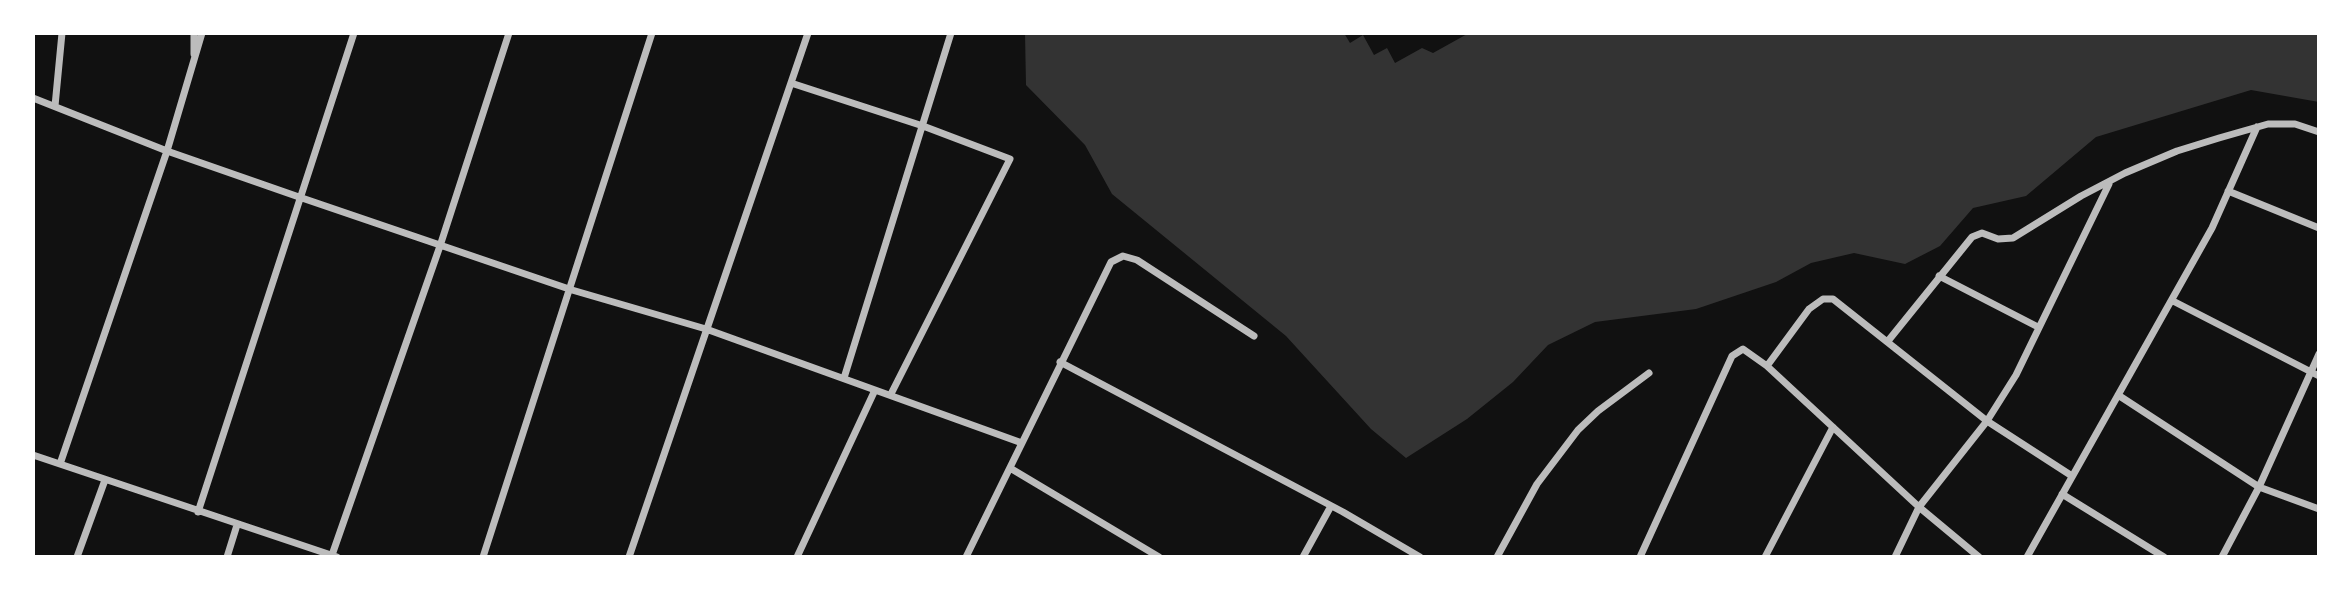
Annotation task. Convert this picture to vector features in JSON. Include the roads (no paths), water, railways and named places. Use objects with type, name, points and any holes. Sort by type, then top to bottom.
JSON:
[{"type":"street","points":[[55,106],[62,33]]},
{"type":"street","points":[[194,33],[194,60]]},
{"type":"street","points":[[60,464],[167,151],[202,33]]},
{"type":"street","points":[[198,512],[354,33]]},
{"type":"street","points":[[33,455],[335,556],[509,33]]},
{"type":"street","points":[[483,557],[572,290],[652,33]]},
{"type":"street","points":[[629,557],[808,33]]},
{"type":"street","points":[[844,378],[951,33]]},
{"type":"street","points":[[791,83],[923,126],[1010,159],[891,394]]},
{"type":"street","points":[[33,98],[167,151],[572,290],[706,329],[1022,443]]},
{"type":"street","points":[[1888,341],[1972,237],[1982,233],[1998,239],[2013,238],[2081,196],[2177,151],[2268,124],[2295,124],[2319,132]]},
{"type":"street","points":[[2027,557],[2173,301],[2257,127]]},
{"type":"street","points":[[1895,557],[1919,508],[1987,421],[2017,375],[2109,184]]},
{"type":"street","points":[[2228,191],[2319,228]]},
{"type":"street","points":[[966,557],[1107,266],[1123,256],[1137,260],[1254,336]]},
{"type":"street","points":[[1939,276],[2038,327]]},
{"type":"street","points":[[1767,366],[1810,309],[1824,299],[1833,299],[1987,421],[2072,476]]},
{"type":"street","points":[[2173,301],[2319,376]]},
{"type":"street","points":[[1640,557],[1732,356],[1744,350],[1767,366],[1919,508],[1979,557]]},
{"type":"street","points":[[2222,557],[2259,487],[2319,354]]},
{"type":"street","points":[[1060,362],[1331,506],[1420,557]]},
{"type":"street","points":[[1497,557],[1537,484],[1578,430],[1598,411],[1649,373]]},
{"type":"street","points":[[797,557],[875,390]]},
{"type":"street","points":[[2118,395],[2259,487],[2319,509]]},
{"type":"street","points":[[1765,557],[1833,427]]},
{"type":"street","points":[[1010,468],[1158,557]]},
{"type":"street","points":[[78,557],[105,480]]},
{"type":"street","points":[[2062,494],[2164,557]]},
{"type":"street","points":[[1303,557],[1331,506]]},
{"type":"street","points":[[227,557],[237,525]]}]
